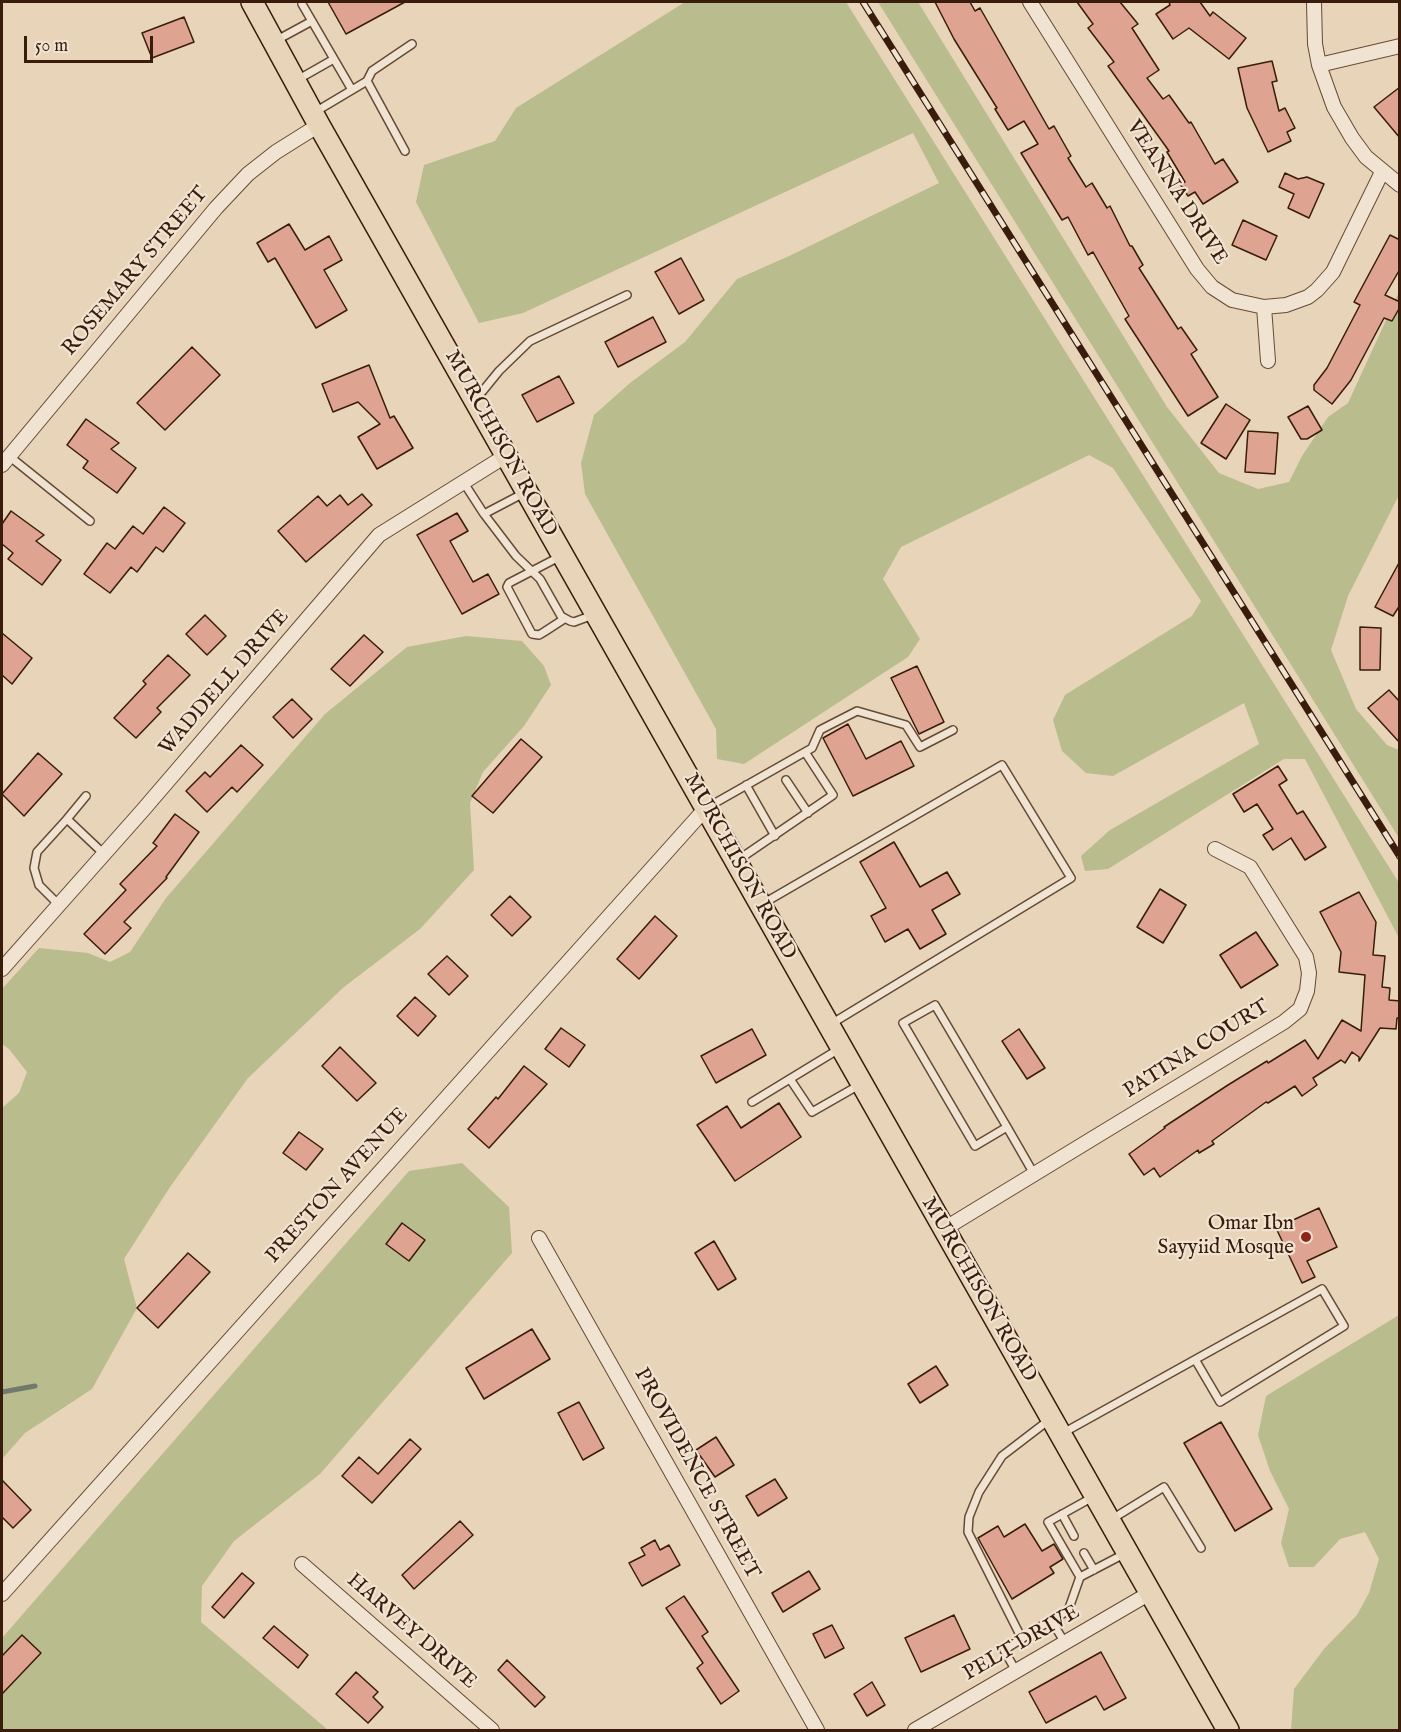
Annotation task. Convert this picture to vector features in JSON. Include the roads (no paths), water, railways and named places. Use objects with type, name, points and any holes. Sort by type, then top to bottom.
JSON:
[{"type":"main road","name":"MURCHISON ROAD","points":[[252,2],[1228,1731]]},
{"type":"street","name":"VEANNA DRIVE","points":[[1030,2],[1197,269],[1212,287],[1222,294],[1243,304],[1264,307],[1286,305],[1308,297],[1326,282],[1345,252],[1349,238],[1383,172]]},
{"type":"street","points":[[1314,2],[1315,44],[1319,65],[1334,107],[1366,157],[1400,185]]},
{"type":"street","points":[[1319,65],[1400,46]]},
{"type":"street","name":"ROSEMARY STREET","points":[[5,461],[216,208],[248,174],[316,119]]},
{"type":"street","points":[[1264,307],[1268,361]]},
{"type":"street","name":"WADDELL DRIVE","points":[[2,969],[379,536],[507,455]]},
{"type":"street","name":"PRESTON AVENUE","points":[[2,1594],[706,808]]},
{"type":"street","name":"PATINA COURT","points":[[944,1229],[1284,1022],[1299,1009],[1307,991],[1309,973],[1306,957],[1250,867],[1215,849]]},
{"type":"street","name":"PROVIDENCE STREET","points":[[540,1238],[817,1731]]},
{"type":"street","name":"HARVEY DRIVE","points":[[302,1564],[492,1731]]},
{"type":"street","name":"PELT DRIVE","points":[[915,1731],[1150,1593]]},
{"type":"lane","points":[[302,4],[352,90]]},
{"type":"lane","points":[[274,42],[312,21]]},
{"type":"lane","points":[[316,119],[352,90],[368,81],[372,71],[412,44]]},
{"type":"lane","points":[[295,81],[334,59]]},
{"type":"lane","points":[[368,81],[405,151]]},
{"type":"lane","points":[[476,400],[499,371],[530,340],[627,295]]},
{"type":"lane","points":[[5,461],[90,521]]},
{"type":"lane","points":[[464,483],[516,556],[544,585],[556,609],[564,619],[580,621],[596,614]]},
{"type":"lane","points":[[484,514],[527,492]]},
{"type":"lane","points":[[563,555],[509,583],[507,587],[530,631],[536,635],[564,619]]},
{"type":"lane","points":[[706,808],[806,752],[812,748],[820,730],[856,711],[906,725],[920,747],[953,730]]},
{"type":"lane","points":[[736,862],[833,795],[806,752]]},
{"type":"lane","points":[[760,904],[1002,765],[1071,878],[829,1025]]},
{"type":"lane","points":[[786,780],[808,813]]},
{"type":"lane","points":[[746,785],[775,836]]},
{"type":"lane","points":[[59,904],[39,885],[34,859],[36,852],[68,819],[86,796]]},
{"type":"lane","points":[[68,819],[104,854]]},
{"type":"lane","points":[[1006,1127],[975,1146],[903,1023],[935,1005],[1034,1174]]},
{"type":"lane","points":[[752,1102],[841,1048]]},
{"type":"lane","points":[[789,1079],[812,1112],[861,1084]]},
{"type":"lane","points":[[1022,1639],[968,1532],[969,1517],[979,1492],[1002,1456],[1056,1426],[1196,1361],[1322,1289],[1344,1326],[1220,1402],[1196,1361]]},
{"type":"lane","points":[[1110,1521],[1164,1487],[1200,1548]]},
{"type":"lane","points":[[1080,1577],[1047,1522],[1095,1496]]},
{"type":"lane","points":[[1062,1514],[1074,1536]]},
{"type":"lane","points":[[1084,1553],[1095,1570]]},
{"type":"lane","points":[[1016,1671],[1004,1650],[1068,1611],[1080,1577],[1128,1553]]},
{"type":"lane","points":[[1051,1620],[1065,1643]]},
{"type":"waterway","points":[[2,1392],[35,1386]]},
{"type":"railway","points":[[863,2],[1400,857]]},
{"type":"place","name":"Omar Ibn Sayyiid Mosque","points":[[1306,1237]]}]
